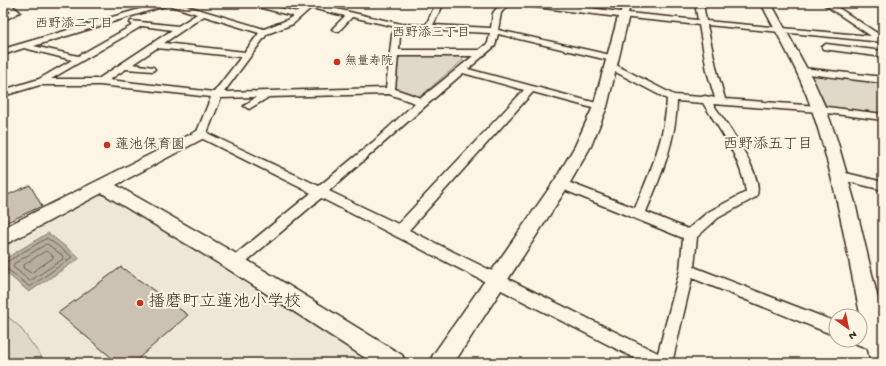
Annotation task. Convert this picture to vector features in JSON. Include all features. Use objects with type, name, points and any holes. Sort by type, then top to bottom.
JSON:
[{"type":"street","points":[[3,52],[169,3],[264,32]]},
{"type":"street","points":[[299,3],[311,4],[350,15],[400,26],[429,26],[494,31],[612,62],[672,98],[819,109],[883,117]]},
{"type":"street","points":[[429,26],[440,3]]},
{"type":"street","points":[[234,263],[377,144],[422,102],[492,44],[497,13],[504,3]]},
{"type":"street","points":[[527,3],[625,9],[703,23],[883,41]]},
{"type":"street","points":[[699,3],[712,71],[721,101]]},
{"type":"street","points":[[766,3],[803,71],[819,109],[838,175],[881,354]]},
{"type":"street","points":[[826,3],[883,41]]},
{"type":"street","points":[[3,19],[16,12],[6,4]]},
{"type":"street","points":[[3,237],[104,186],[201,134],[217,94],[264,32],[290,22],[311,4]]},
{"type":"street","points":[[261,5],[298,15]]},
{"type":"street","points":[[441,363],[561,184],[583,146],[600,107],[625,9]]},
{"type":"street","points":[[100,82],[202,14]]},
{"type":"street","points":[[336,29],[350,15]]},
{"type":"street","points":[[115,19],[118,21],[179,29]]},
{"type":"street","points":[[3,92],[39,82],[140,24]]},
{"type":"street","points":[[390,91],[396,36],[400,26]]},
{"type":"street","points":[[156,45],[248,55]]},
{"type":"street","points":[[24,46],[80,59]]},
{"type":"street","points":[[826,47],[883,54]]},
{"type":"street","points":[[394,53],[480,53]]},
{"type":"street","points":[[124,66],[150,70]]},
{"type":"street","points":[[462,70],[600,107]]},
{"type":"street","points":[[803,71],[883,80]]},
{"type":"street","points":[[39,82],[100,82],[217,94],[390,91],[422,102]]},
{"type":"street","points":[[400,231],[531,88]]},
{"type":"street","points":[[256,104],[267,94]]},
{"type":"street","points":[[639,214],[663,155],[672,116],[672,98]]},
{"type":"street","points":[[201,134],[400,231],[662,363],[687,270],[690,235],[712,215],[752,194],[751,181],[738,149],[705,100]]},
{"type":"street","points":[[838,175],[883,186]]},
{"type":"street","points":[[561,184],[690,235]]},
{"type":"street","points":[[104,186],[234,263],[394,363]]},
{"type":"street","points":[[687,270],[828,326]]},
{"type":"street","points":[[868,344],[881,354]]},
{"type":"shaded area","points":[[461,54],[463,60],[422,95],[415,96],[398,91],[396,87],[399,57],[407,55]]},
{"type":"shaded area","points":[[814,75],[882,83],[883,114],[833,108],[826,105],[811,76]]},
{"type":"shaded area","name":"播磨町立蓮池小学校","points":[[108,194],[370,363],[3,363],[3,243],[89,198]]},
{"type":"shaded area","points":[[3,313],[19,326],[46,363],[3,363]]},
{"type":"water","points":[[48,233],[80,258],[29,292],[3,270],[3,260]]},
{"type":"building","points":[[30,185],[42,206],[3,224],[3,197]]},
{"type":"building","points":[[121,267],[188,315],[133,363],[118,363],[58,313]]},
{"type":"place","name":"無量寿院","points":[[337,62]]},
{"type":"place","name":"蓮池保育園","points":[[107,145]]},
{"type":"place","name":"播磨町立蓮池小学校","points":[[140,303]]},
{"type":"district","name":"西野添二丁目","points":[[74,24]]},
{"type":"district","name":"西野添三丁目","points":[[431,33]]},
{"type":"district","name":"西野添五丁目","points":[[768,145]]}]
